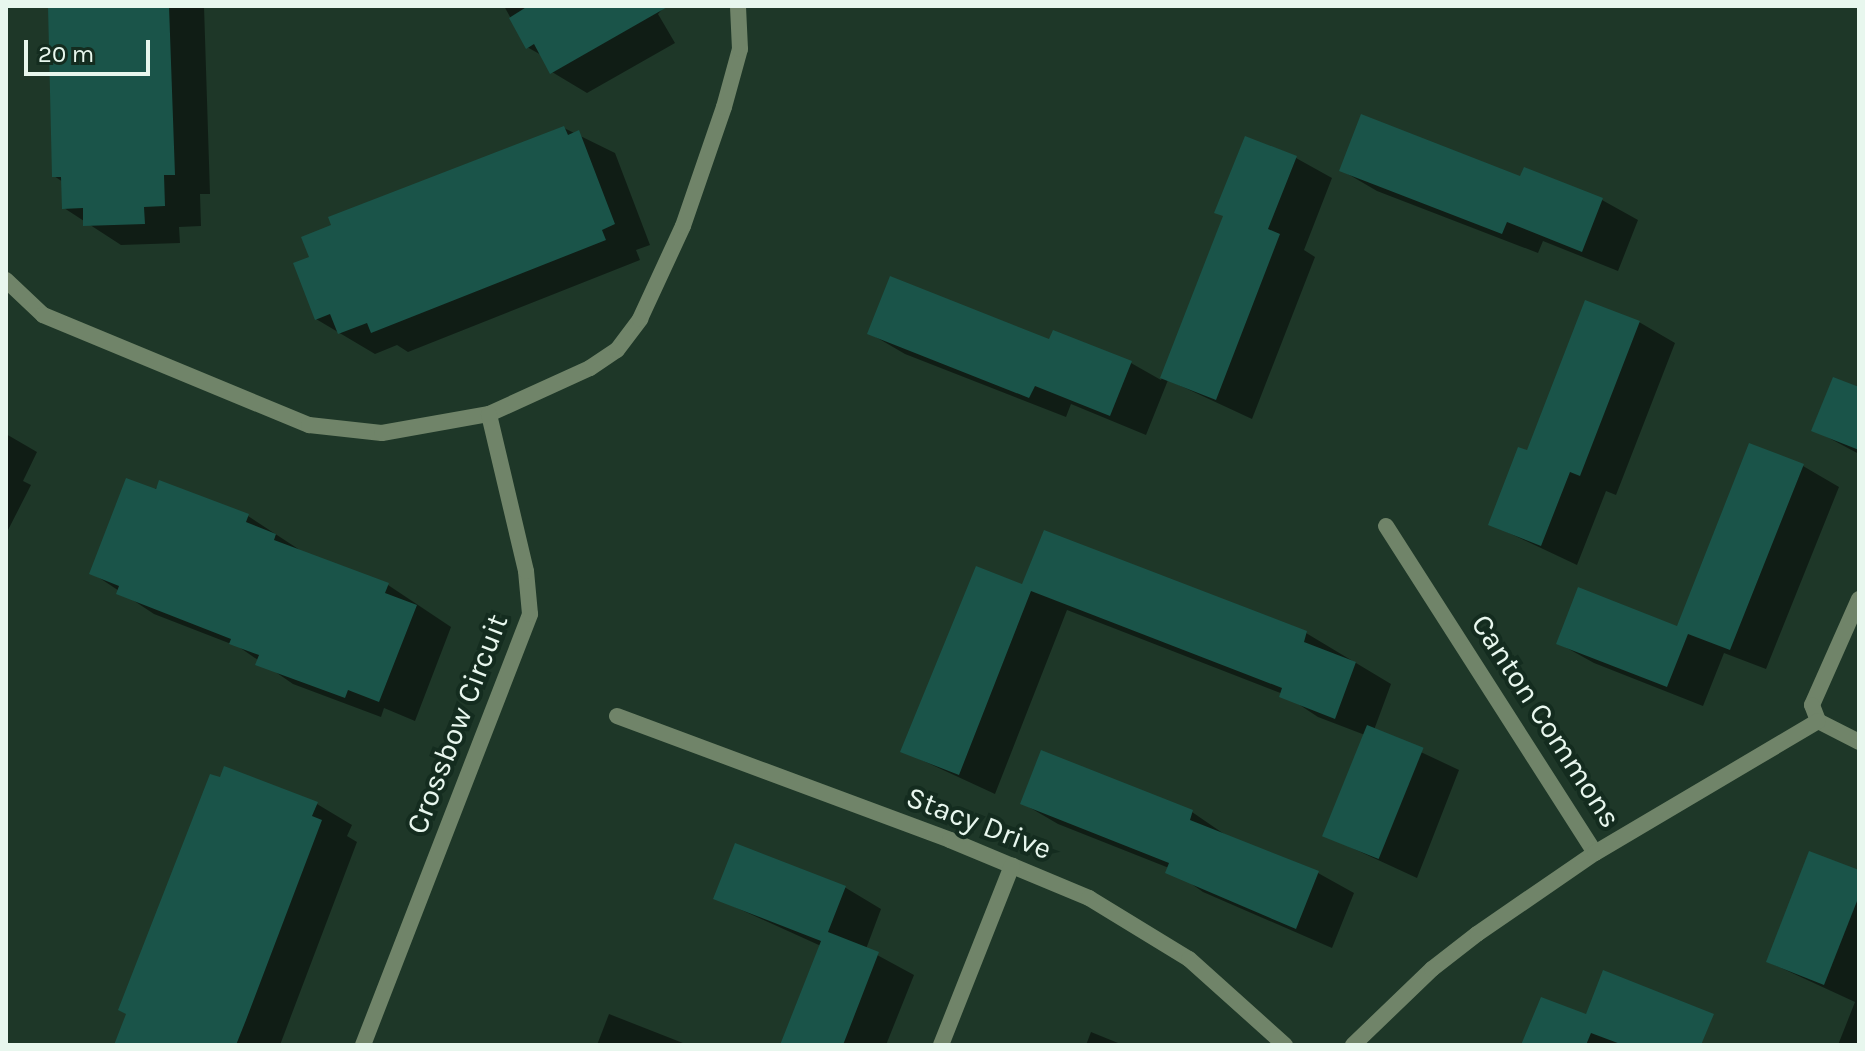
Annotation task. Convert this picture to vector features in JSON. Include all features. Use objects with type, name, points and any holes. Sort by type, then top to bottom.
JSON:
[{"type":"street","points":[[6,280],[43,315],[309,425],[382,433],[489,414],[590,368],[617,350],[640,319],[683,226],[724,107],[740,49],[738,6]]},
{"type":"street","name":"Crossbow Circuit","points":[[363,1045],[530,614],[526,571],[489,414]]},
{"type":"street","name":"Canton Commons","points":[[1386,526],[1595,853],[1818,721]]},
{"type":"street","points":[[1859,599],[1812,705],[1818,721],[1859,742]]},
{"type":"street","name":"Stacy Drive","points":[[617,716],[1012,866],[1143,928],[1237,997],[1285,1045]]},
{"type":"street","points":[[1353,1045],[1432,969],[1595,853]]},
{"type":"street","points":[[941,1045],[1012,866]]},
{"type":"building","points":[[48,6],[169,6],[175,175],[164,175],[165,206],[144,207],[145,224],[83,226],[83,208],[62,209],[61,177],[52,177]]},
{"type":"building","points":[[528,6],[669,6],[550,74],[534,44],[526,49],[509,18]]},
{"type":"building","points":[[1361,114],[1520,176],[1524,167],[1603,198],[1582,252],[1507,222],[1502,234],[1339,171]]},
{"type":"building","points":[[564,126],[568,135],[579,130],[615,224],[602,230],[606,240],[371,333],[367,323],[338,334],[330,314],[315,320],[293,263],[309,257],[301,237],[331,225],[328,217]]},
{"type":"building","points":[[1245,136],[1297,156],[1268,229],[1280,234],[1216,400],[1160,378],[1223,216],[1214,213]]},
{"type":"building","points":[[890,276],[1049,339],[1053,330],[1132,361],[1110,416],[1035,386],[1029,398],[867,334]]},
{"type":"building","points":[[1585,300],[1640,321],[1580,476],[1570,472],[1541,546],[1488,525],[1518,447],[1527,450]]},
{"type":"building","points":[[1833,377],[1859,387],[1859,450],[1811,431]]},
{"type":"building","points":[[1749,443],[1804,464],[1730,650],[1688,634],[1667,687],[1556,644],[1578,587],[1677,626]]},
{"type":"building","points":[[126,478],[156,489],[159,480],[249,514],[246,522],[276,534],[274,540],[389,583],[385,593],[417,605],[379,702],[348,690],[345,698],[255,665],[259,655],[229,644],[231,639],[116,594],[119,586],[89,574]]},
{"type":"building","points":[[1044,530],[1307,631],[1304,642],[1356,662],[1335,719],[1279,697],[1282,688],[1031,591],[959,775],[900,752],[976,566],[1022,584]]},
{"type":"building","points":[[1367,725],[1424,748],[1379,859],[1322,836]]},
{"type":"building","points":[[1041,750],[1193,810],[1190,820],[1319,871],[1296,929],[1165,873],[1169,863],[1020,804]]},
{"type":"building","points":[[224,766],[318,802],[312,816],[322,820],[246,1020],[236,1045],[114,1045],[126,1014],[118,1010],[210,774],[220,777]]},
{"type":"building","points":[[735,843],[846,886],[828,932],[879,952],[843,1045],[780,1045],[821,941],[713,899]]},
{"type":"building","points":[[1809,851],[1859,870],[1859,896],[1824,985],[1766,962]]},
{"type":"building","points":[[1603,970],[1714,1014],[1701,1045],[1623,1045],[1591,1033],[1586,1045],[1521,1045],[1541,997],[1586,1014]]}]
